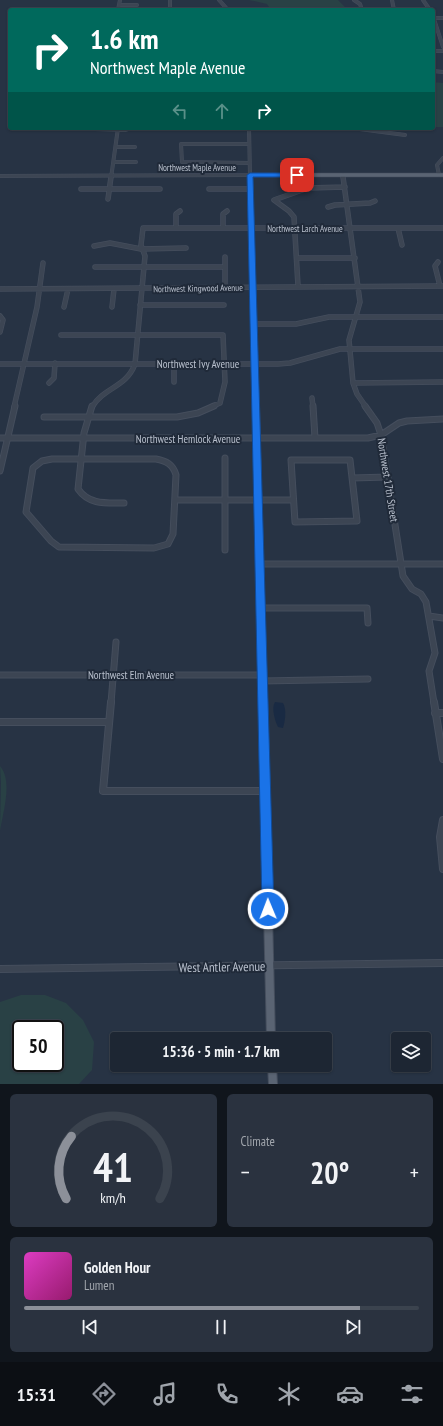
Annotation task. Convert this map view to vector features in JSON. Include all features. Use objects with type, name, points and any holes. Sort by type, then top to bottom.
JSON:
[{"type":"main road","name":"Northwest Maple Avenue","points":[[250,175],[441,175]]},
{"type":"main road","points":[[250,175],[271,1032]]},
{"type":"main road","points":[[272,1072],[273,1084]]},
{"type":"street","points":[[118,8],[120,0]]},
{"type":"street","points":[[219,0],[226,8]]},
{"type":"street","points":[[354,0],[360,4],[361,8]]},
{"type":"street","points":[[119,5],[137,5]]},
{"type":"street","points":[[435,23],[443,47]]},
{"type":"street","points":[[108,199],[118,130]]},
{"type":"street","points":[[249,130],[250,175]]},
{"type":"street","points":[[360,130],[405,135]]},
{"type":"street","points":[[249,144],[181,144],[182,162],[249,163]]},
{"type":"street","points":[[116,147],[135,147]]},
{"type":"street","points":[[441,175],[436,166],[443,158]]},
{"type":"street","points":[[114,162],[136,162]]},
{"type":"street","name":"Northwest Maple Avenue","points":[[0,176],[250,175]]},
{"type":"street","name":"Northwest 17th Street","points":[[343,175],[360,302],[351,333],[349,348],[353,383],[357,394],[377,424],[381,435],[403,576],[412,589],[421,594],[426,602],[435,653],[429,671],[443,759]]},
{"type":"street","points":[[298,286],[294,217],[289,211],[274,200],[308,188],[345,187]]},
{"type":"street","points":[[209,190],[250,189]]},
{"type":"street","points":[[81,190],[160,190]]},
{"type":"street","points":[[328,207],[335,205],[370,203],[375,201]]},
{"type":"street","points":[[176,227],[176,214],[180,211]]},
{"type":"street","points":[[223,228],[223,214],[227,211]]},
{"type":"street","name":"Northwest Larch Avenue","points":[[142,248],[143,228],[443,228]]},
{"type":"street","points":[[398,228],[402,245]]},
{"type":"street","points":[[94,246],[100,243],[114,243],[134,248],[186,248]]},
{"type":"street","points":[[124,503],[100,503],[87,500],[78,489],[84,439],[91,406],[100,397],[122,385],[131,375],[135,364],[145,256],[142,248]]},
{"type":"street","points":[[225,257],[225,287]]},
{"type":"street","points":[[297,258],[355,258]]},
{"type":"street","points":[[438,262],[435,266],[442,286]]},
{"type":"street","points":[[0,471],[1,458],[7,438],[36,307],[43,263]]},
{"type":"street","points":[[95,267],[225,266]]},
{"type":"street","name":"Northwest Kingwood Avenue","points":[[0,289],[442,286]]},
{"type":"street","points":[[64,307],[68,289]]},
{"type":"street","points":[[112,307],[114,289]]},
{"type":"street","points":[[140,305],[224,305]]},
{"type":"street","points":[[0,332],[3,320],[1,316]]},
{"type":"street","points":[[254,324],[296,324],[329,317],[443,317]]},
{"type":"street","points":[[44,417],[177,417],[198,413],[220,403],[225,382],[223,335],[61,336]]},
{"type":"street","name":"Northwest Ivy Avenue","points":[[0,364],[290,363],[332,350],[349,348],[443,349]]},
{"type":"street","points":[[49,383],[54,378],[55,363]]},
{"type":"street","points":[[174,364],[174,382]]},
{"type":"street","points":[[353,383],[443,382]]},
{"type":"street","points":[[312,398],[316,438]]},
{"type":"street","name":"Northwest Hemlock Avenue","points":[[0,438],[368,438],[381,435],[407,421],[443,420]]},
{"type":"street","points":[[225,458],[225,550]]},
{"type":"street","points":[[156,459],[171,463],[175,468],[176,475],[175,500],[173,534],[168,544],[154,548],[59,547],[51,541],[26,512],[33,468],[36,464],[43,460],[156,459]]},
{"type":"street","points":[[291,460],[350,460],[352,478],[356,521],[295,522],[291,460]]},
{"type":"street","points":[[352,478],[388,477]]},
{"type":"street","points":[[175,500],[293,500]]},
{"type":"street","points":[[260,564],[443,564]]},
{"type":"street","points":[[261,608],[366,608],[368,623]]},
{"type":"street","points":[[428,616],[443,618]]},
{"type":"street","points":[[116,642],[102,791],[264,791]]},
{"type":"street","name":"Northwest Elm Avenue","points":[[0,675],[368,679]]},
{"type":"street","points":[[435,713],[443,713]]},
{"type":"street","points":[[0,722],[109,722]]},
{"type":"street","points":[[443,820],[440,837],[443,869]]},
{"type":"street","name":"West Antler Avenue","points":[[0,969],[443,963]]},
{"type":"green space","points":[[249,0],[338,0],[346,8],[268,8],[269,7],[267,4]]},
{"type":"green space","points":[[435,82],[443,83],[443,127],[435,127]]},
{"type":"green space","points":[[0,766],[4,772],[7,788],[0,831],[1,783]]},
{"type":"green space","points":[[21,995],[45,995],[66,1003],[83,1020],[94,1042],[92,1070],[79,1084],[0,1084],[0,1002]]},
{"type":"water","points":[[275,702],[283,703],[285,709],[283,728],[278,727],[276,721],[273,711]]},
{"type":"route","points":[[268,909],[250,175],[297,175]]}]
